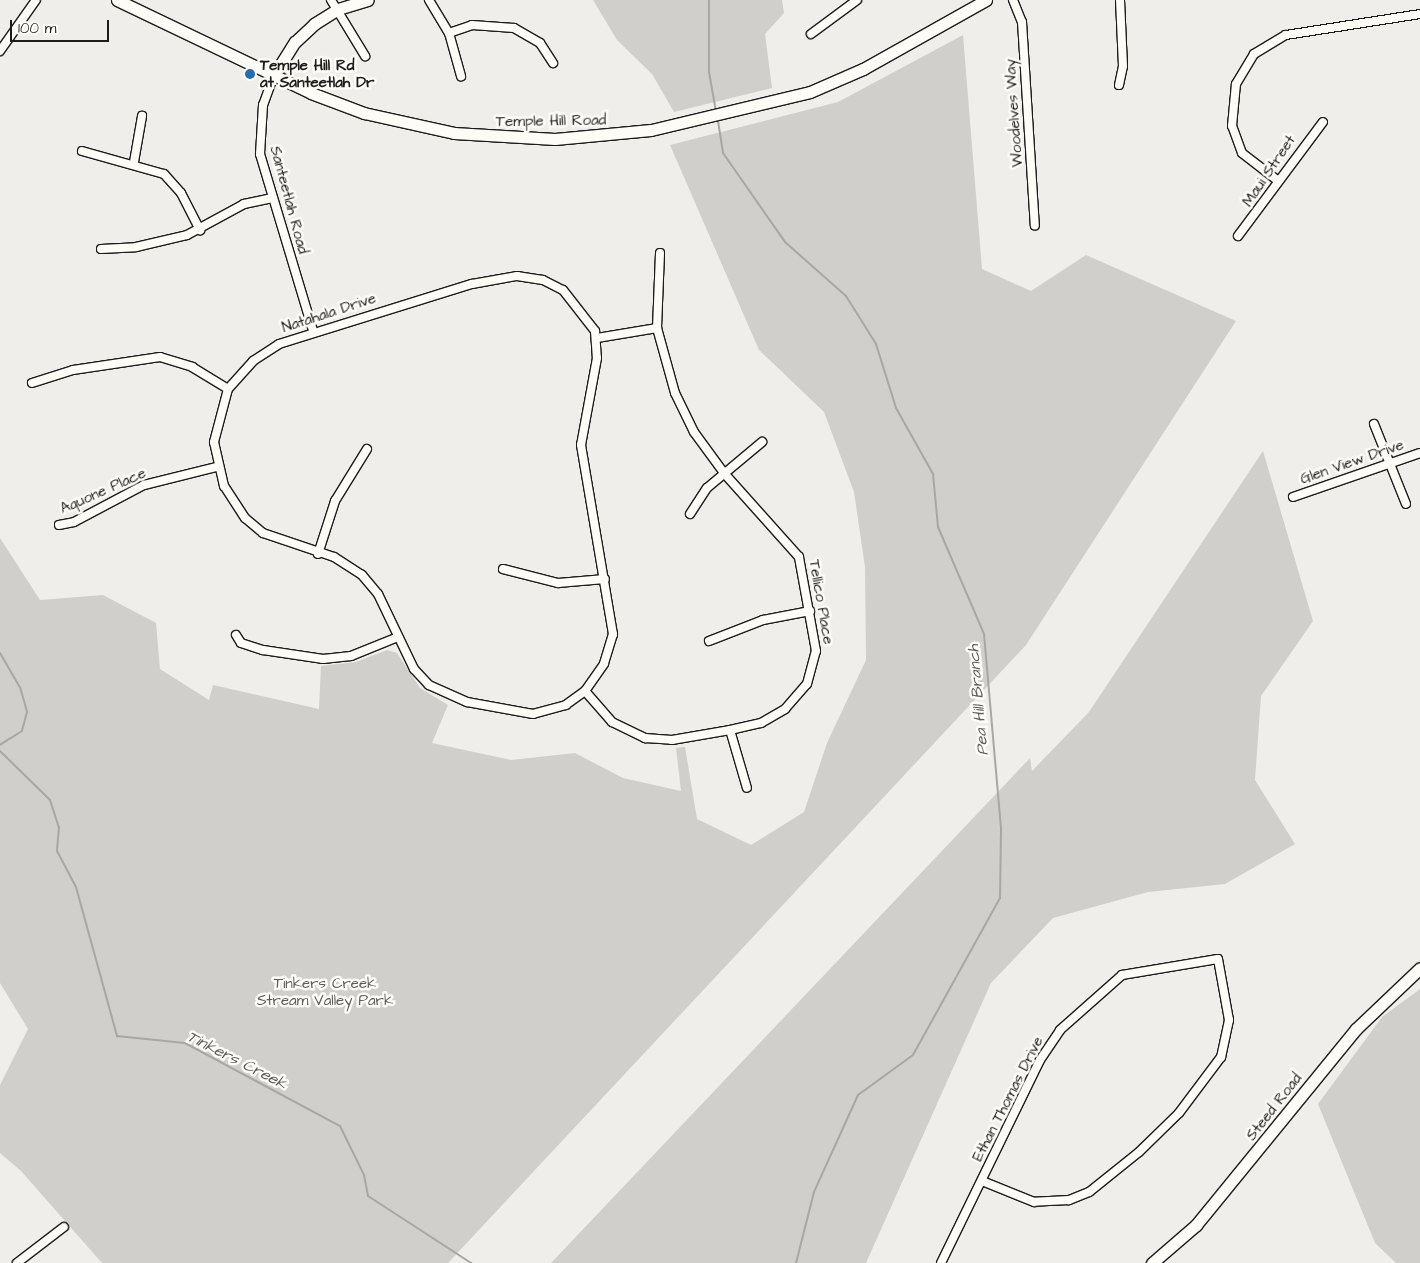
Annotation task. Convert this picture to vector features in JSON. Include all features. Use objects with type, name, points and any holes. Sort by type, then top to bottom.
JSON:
[{"type":"main road","name":"Temple Hill Road","points":[[117,0],[337,104],[426,128],[489,137],[601,136],[651,130],[810,92],[864,68],[986,0]]},
{"type":"main road","points":[[274,75],[301,35],[338,9],[368,0]]},
{"type":"main road","name":"Steed Road","points":[[1152,1263],[1196,1226],[1356,1029],[1420,968]]},
{"type":"street","points":[[0,52],[36,0]]},
{"type":"street","points":[[331,0],[365,56]]},
{"type":"street","points":[[429,0],[449,33],[461,76]]},
{"type":"street","points":[[811,34],[857,0]]},
{"type":"street","name":"Woodelves Way","points":[[1013,0],[1022,22],[1035,226]]},
{"type":"street","points":[[1119,85],[1123,66],[1120,0]]},
{"type":"street","points":[[1276,180],[1242,153],[1232,126],[1236,84],[1254,54],[1286,35],[1420,14]]},
{"type":"street","points":[[449,33],[472,25],[514,28],[540,43],[553,63]]},
{"type":"street","name":"Santeetlah Road","points":[[274,75],[263,105],[259,139],[272,198],[313,330]]},
{"type":"street","points":[[134,162],[142,116]]},
{"type":"street","name":"Maui Street","points":[[1238,236],[1259,212],[1276,180],[1323,122]]},
{"type":"street","points":[[82,151],[134,162],[171,180],[200,230]]},
{"type":"street","points":[[100,249],[136,247],[200,230],[244,204],[272,198]]},
{"type":"street","name":"Tellico Place","points":[[585,691],[612,722],[645,738],[672,740],[730,730],[769,720],[803,691],[816,651],[810,611],[795,550],[724,473],[680,406],[657,328],[660,253]]},
{"type":"street","name":"Natahala Drive","points":[[516,276],[543,280],[563,290],[586,315],[596,338],[581,445],[605,579],[612,644],[600,672],[585,691],[566,705],[533,714],[466,702],[419,677],[368,581],[345,562],[318,554],[253,525],[233,502],[216,466],[215,425],[228,388],[268,350],[313,330],[516,276]]},
{"type":"street","points":[[596,338],[657,328]]},
{"type":"street","points":[[32,384],[73,370],[160,357],[192,367],[228,388]]},
{"type":"street","points":[[1374,424],[1406,504]]},
{"type":"street","points":[[690,514],[697,499],[724,473],[762,442]]},
{"type":"street","points":[[318,554],[335,501],[367,449]]},
{"type":"street","name":"Glen View Drive","points":[[1294,496],[1420,453]]},
{"type":"street","name":"Aquone Place","points":[[59,525],[74,522],[144,485],[216,466]]},
{"type":"street","points":[[503,569],[558,583],[605,579]]},
{"type":"street","points":[[709,641],[763,620],[810,611]]},
{"type":"street","points":[[236,635],[241,643],[263,650],[323,659],[351,656],[398,637]]},
{"type":"street","points":[[730,730],[747,788]]},
{"type":"street","name":"Ethan Thomas Drive","points":[[941,1263],[1048,1044],[1108,983],[1143,969],[1218,959],[1229,1020],[1221,1057],[1179,1113],[1139,1152],[1089,1192],[1070,1200],[1034,1202],[982,1181]]},
{"type":"street","points":[[17,1263],[64,1227]]},
{"type":"green space","points":[[593,0],[782,0],[784,13],[765,34],[772,88],[674,112],[652,74],[617,40]]},
{"type":"green space","name":"Tinkers Creek Stream Valley Park","points":[[963,35],[982,269],[1031,291],[1086,255],[1236,321],[1026,645],[448,1263],[102,1263],[21,1171],[0,1153],[0,1085],[28,1029],[0,983],[0,538],[40,600],[103,595],[156,623],[160,669],[209,700],[213,685],[319,709],[321,666],[356,662],[387,650],[397,653],[420,688],[448,705],[432,743],[511,760],[575,753],[623,778],[681,791],[676,748],[685,747],[697,819],[751,845],[804,812],[827,743],[866,660],[865,567],[854,492],[824,412],[759,350],[670,145],[838,102]]},
{"type":"green space","points":[[1263,451],[1313,621],[1261,696],[1255,780],[1295,844],[1225,884],[1148,892],[1053,918],[991,983],[866,1263],[551,1263],[1030,758],[1032,771],[1089,712]]},
{"type":"green space","points":[[1420,989],[1420,1263],[1396,1263],[1375,1243],[1318,1104],[1382,1017]]},
{"type":"waterway","name":"Pea Hill Branch","points":[[709,0],[709,72],[716,110]]},
{"type":"waterway","name":"Pea Hill Branch","points":[[718,121],[723,153],[785,242],[846,296],[876,344],[896,408],[933,474],[938,527],[984,634],[1001,829],[1000,898],[913,1055],[858,1095],[814,1192],[796,1263]]},
{"type":"waterway","name":"Tinkers Creek","points":[[0,653],[20,687],[27,712],[22,731],[0,745]]},
{"type":"waterway","name":"Tinkers Creek","points":[[0,751],[50,800],[59,827],[57,851],[76,887],[117,1036],[185,1043],[340,1126],[364,1175],[368,1196],[471,1263]]},
{"type":"place","name":"Temple Hill Rd at Santeetlah Dr","points":[[250,74]]}]
